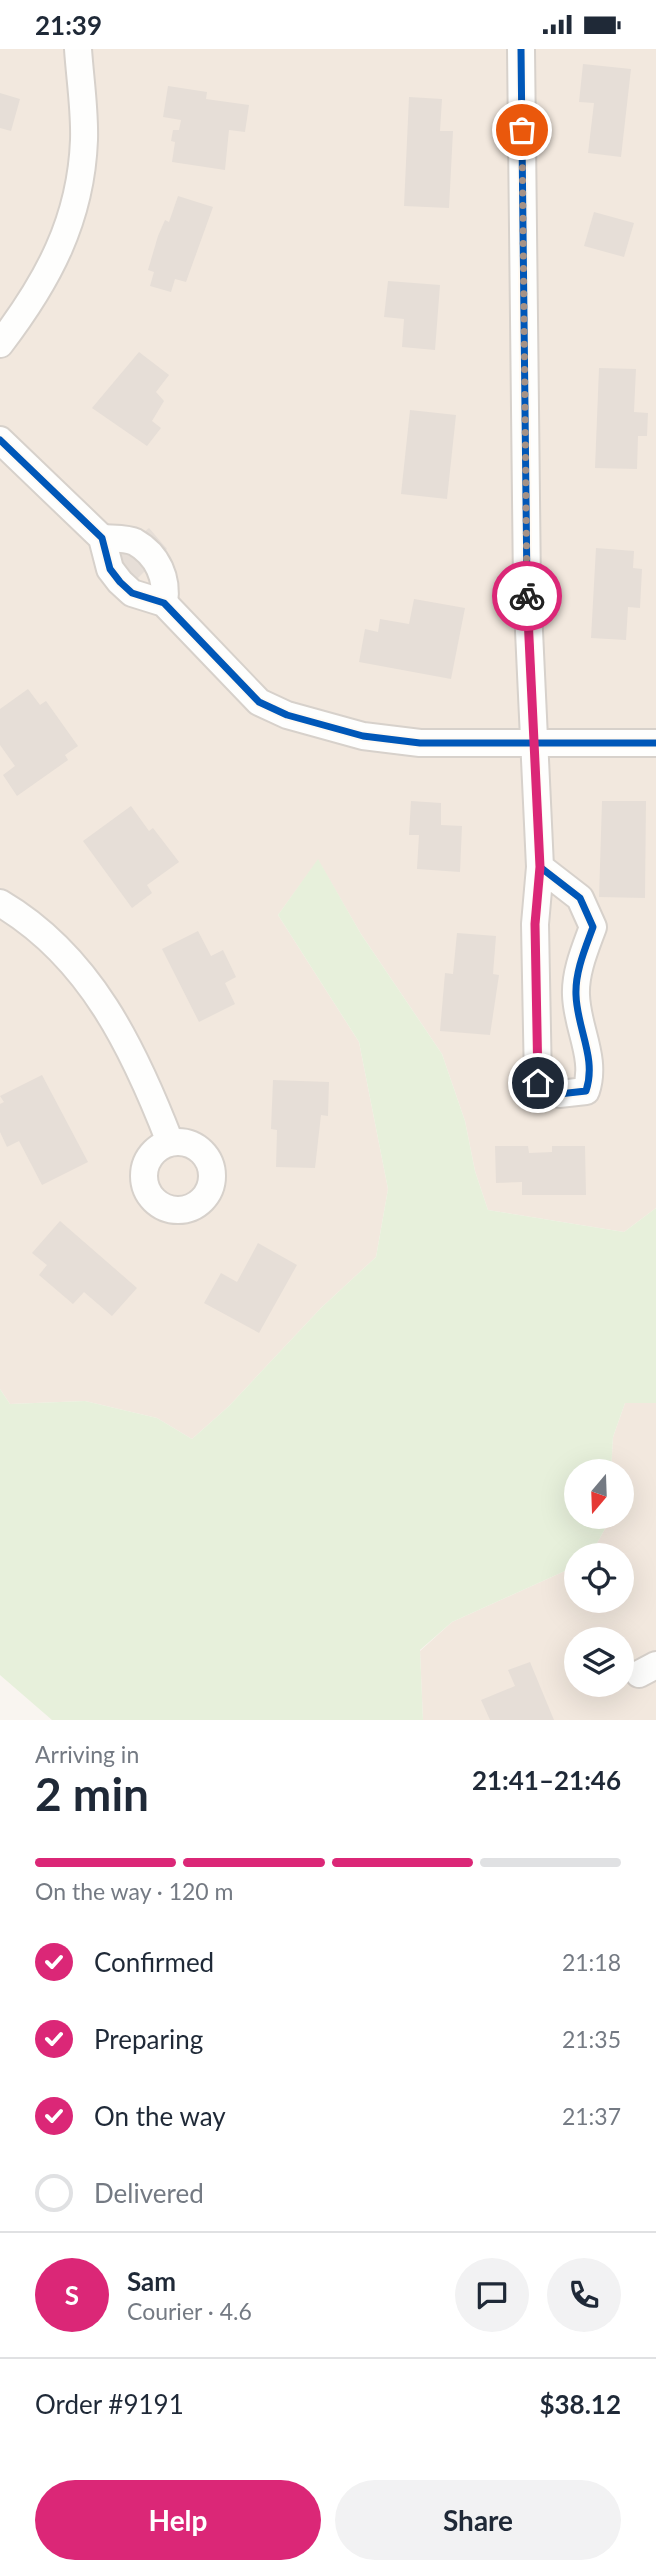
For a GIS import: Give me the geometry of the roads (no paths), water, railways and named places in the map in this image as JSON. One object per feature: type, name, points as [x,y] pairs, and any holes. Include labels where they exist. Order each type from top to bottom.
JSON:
[{"type":"street","points":[[0,344],[27,306],[69,229],[81,182],[84,138],[78,49]]},
{"type":"street","points":[[521,49],[527,588],[540,867],[535,924],[538,1083],[559,1094],[586,1091],[592,1075],[576,996],[578,970],[593,927],[580,898],[540,867]]},
{"type":"street","points":[[0,440],[102,538],[110,569],[120,582],[132,593],[164,603],[252,697],[287,715],[363,736],[420,743],[656,743]]},
{"type":"street","points":[[102,538],[135,541],[159,564],[167,586],[164,603]]},
{"type":"street","points":[[0,903],[50,941],[88,980],[138,1062],[170,1142]]}]
